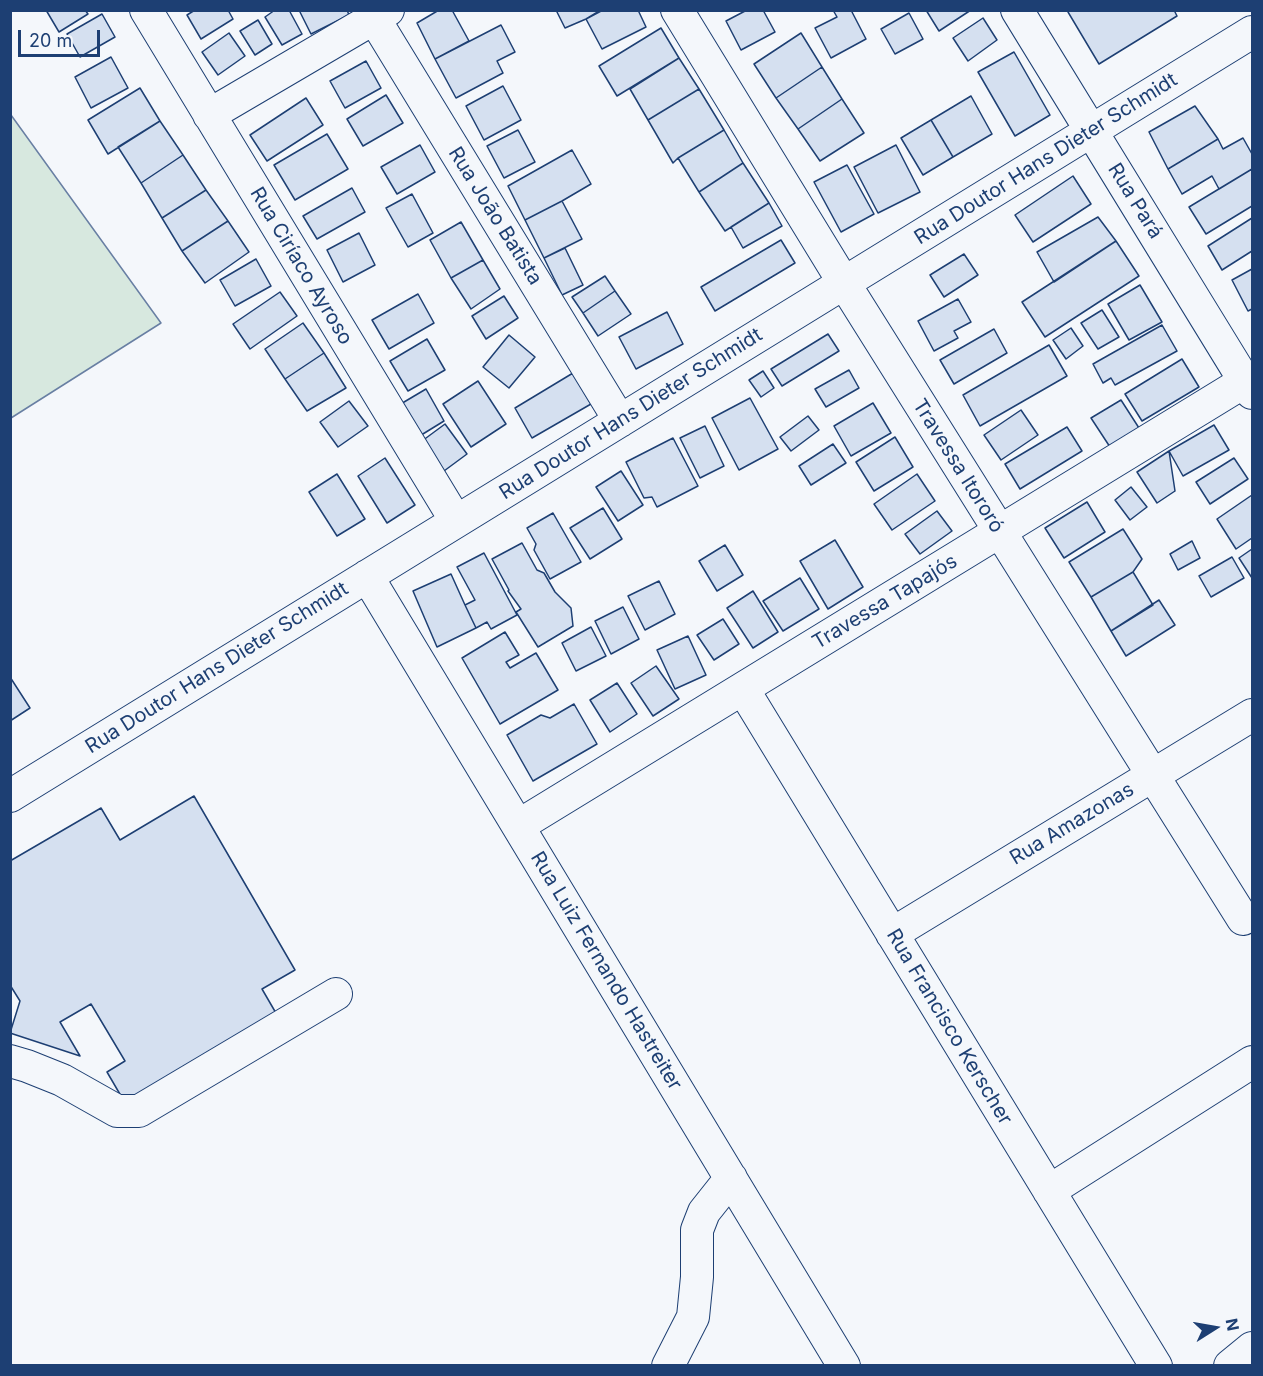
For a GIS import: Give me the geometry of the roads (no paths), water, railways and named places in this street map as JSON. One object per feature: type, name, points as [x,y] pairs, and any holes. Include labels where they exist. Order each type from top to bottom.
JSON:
[{"type":"street","name":"Rua Ciríaco Ayroso","points":[[146,10],[456,522]]},
{"type":"street","name":"Travessa Itororó","points":[[677,10],[999,532],[1243,919]]},
{"type":"street","name":"Rua Pará","points":[[1017,10],[1250,384]]},
{"type":"street","points":[[209,115],[377,13]]},
{"type":"street","name":"Rua João Batista","points":[[377,13],[620,421]]},
{"type":"street","name":"Rua Doutor Hans Dieter Schmidt","points":[[10,796],[1252,32]]},
{"type":"street","name":"Travessa Tapajós","points":[[518,826],[999,532],[1250,384]]},
{"type":"street","name":"Rua Luiz Fernando Hastreiter","points":[[367,576],[844,1365]]},
{"type":"street","name":"Rua Francisco Kerscher","points":[[743,688],[1156,1365]]},
{"type":"street","name":"Rua Amazonas","points":[[892,934],[1252,715]]},
{"type":"street","points":[[10,1061],[62,1080],[117,1111],[139,1111],[336,994]]},
{"type":"street","points":[[1049,1191],[1252,1062]]},
{"type":"street","points":[[668,1365],[693,1317],[697,1277],[697,1230],[704,1212],[731,1178]]},
{"type":"street","points":[[1230,1365],[1252,1348]]}]
